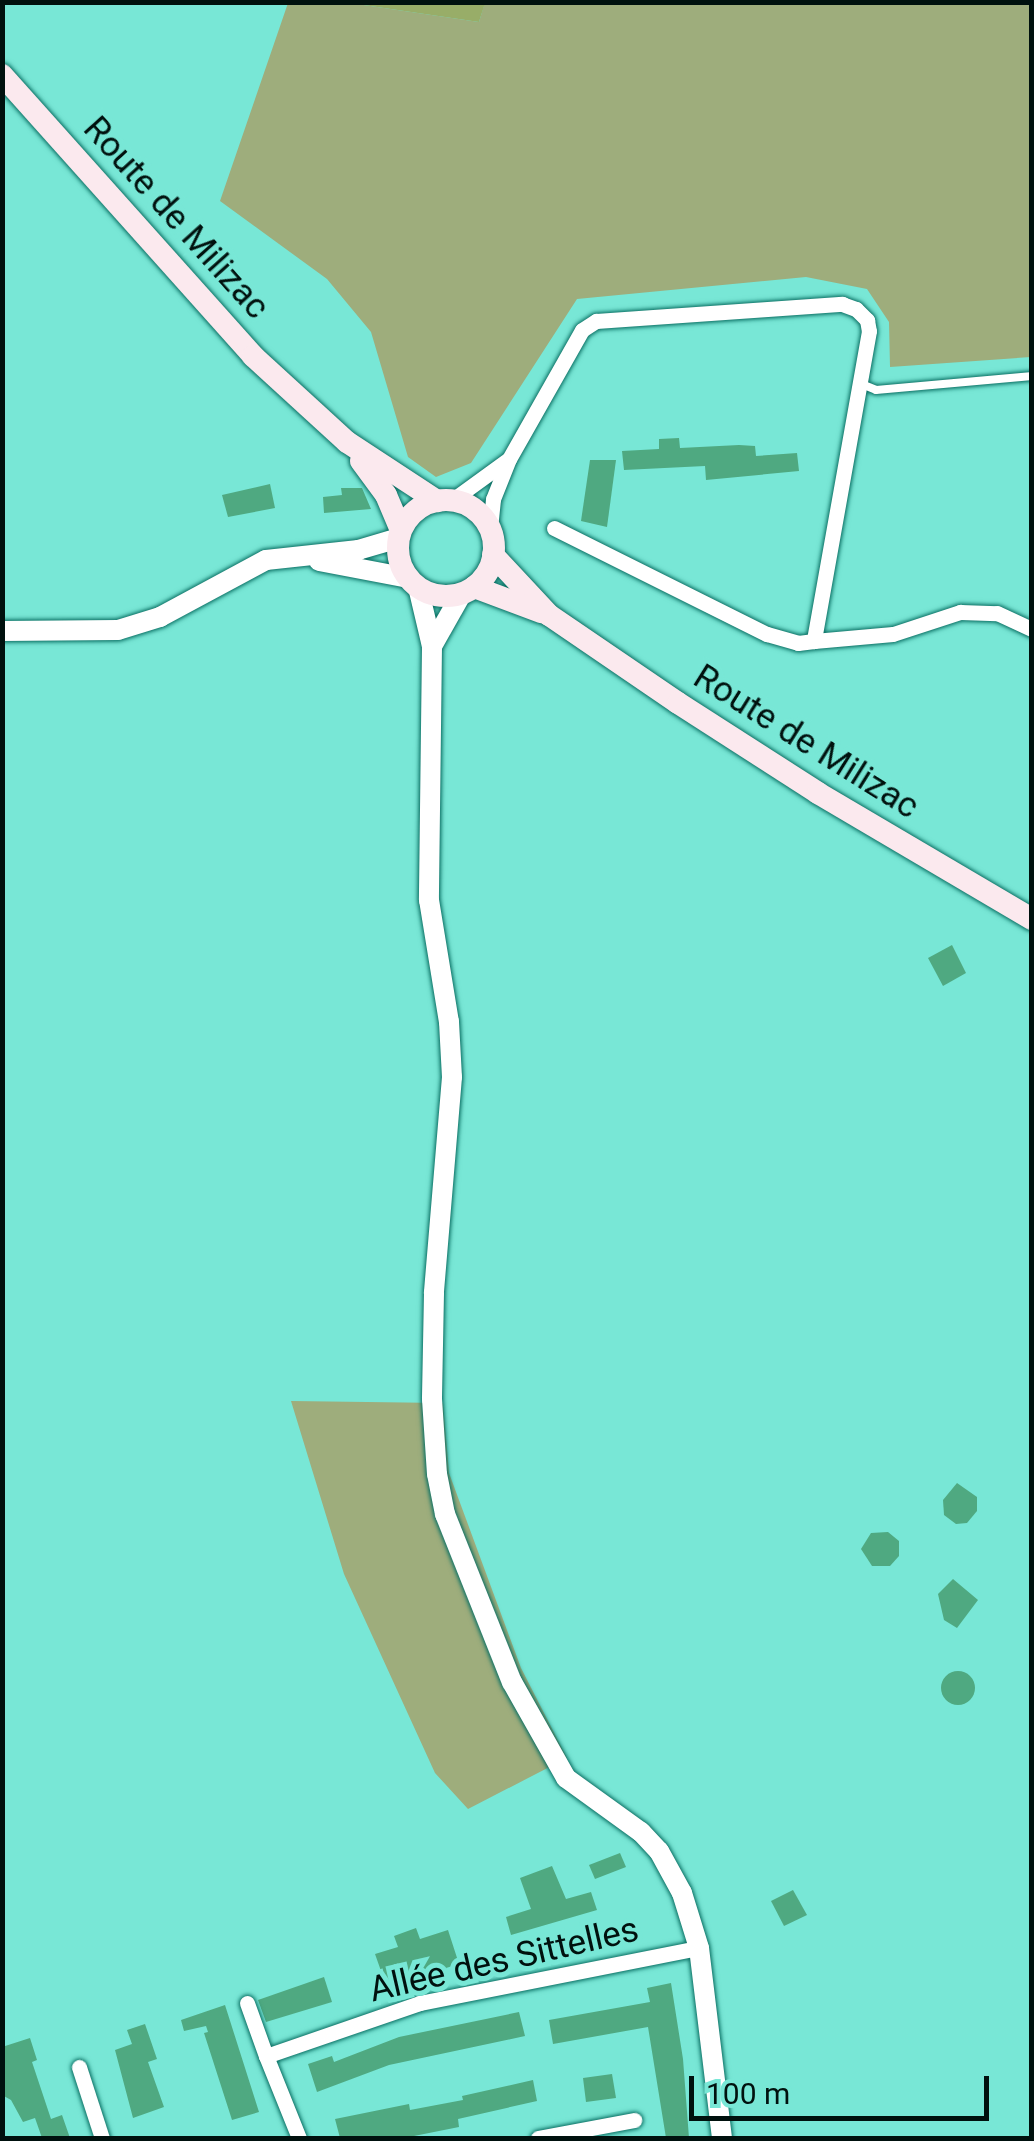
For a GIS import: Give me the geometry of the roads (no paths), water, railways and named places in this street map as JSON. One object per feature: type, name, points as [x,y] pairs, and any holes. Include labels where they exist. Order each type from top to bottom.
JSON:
[{"type":"main road","name":"Route de Milizac","points":[[2,74],[253,356],[347,442],[386,494],[399,533]]},
{"type":"main road","name":"Route de Milizac","points":[[347,442],[444,501]]},
{"type":"main road","points":[[444,501],[474,509],[490,528],[493,556],[484,578],[468,590],[434,594],[413,583],[400,560],[399,533],[412,511],[444,501]]},
{"type":"main road","name":"Route de Milizac","points":[[493,556],[549,615],[818,793],[1032,919]]},
{"type":"main road","name":"Route de Milizac","points":[[468,590],[549,615]]},
{"type":"street","points":[[490,528],[493,499],[509,459],[582,330],[608,317],[842,304],[856,308],[867,320],[859,384],[814,641]]},
{"type":"street","points":[[444,501],[509,459]]},
{"type":"street","points":[[554,528],[767,634],[798,643],[893,634],[960,612],[997,613],[1032,628]]},
{"type":"street","points":[[2,631],[118,630],[160,618],[266,560],[358,550],[399,533]]},
{"type":"street","points":[[298,557],[413,583],[432,646],[429,900],[449,1022],[452,1077],[434,1293],[432,1398],[437,1474],[446,1514],[512,1682],[566,1778],[621,1814],[658,1851],[682,1893],[699,1948],[722,2138]]},
{"type":"street","points":[[432,646],[468,590]]},
{"type":"street","name":"Allée des Sittelles","points":[[266,2056],[420,2003],[699,1948]]},
{"type":"street","points":[[247,2003],[299,2138]]},
{"type":"street","points":[[78,2067],[102,2138]]},
{"type":"street","points":[[538,2138],[634,2120]]},
{"type":"lane","points":[[859,384],[876,390],[1032,376]]}]
